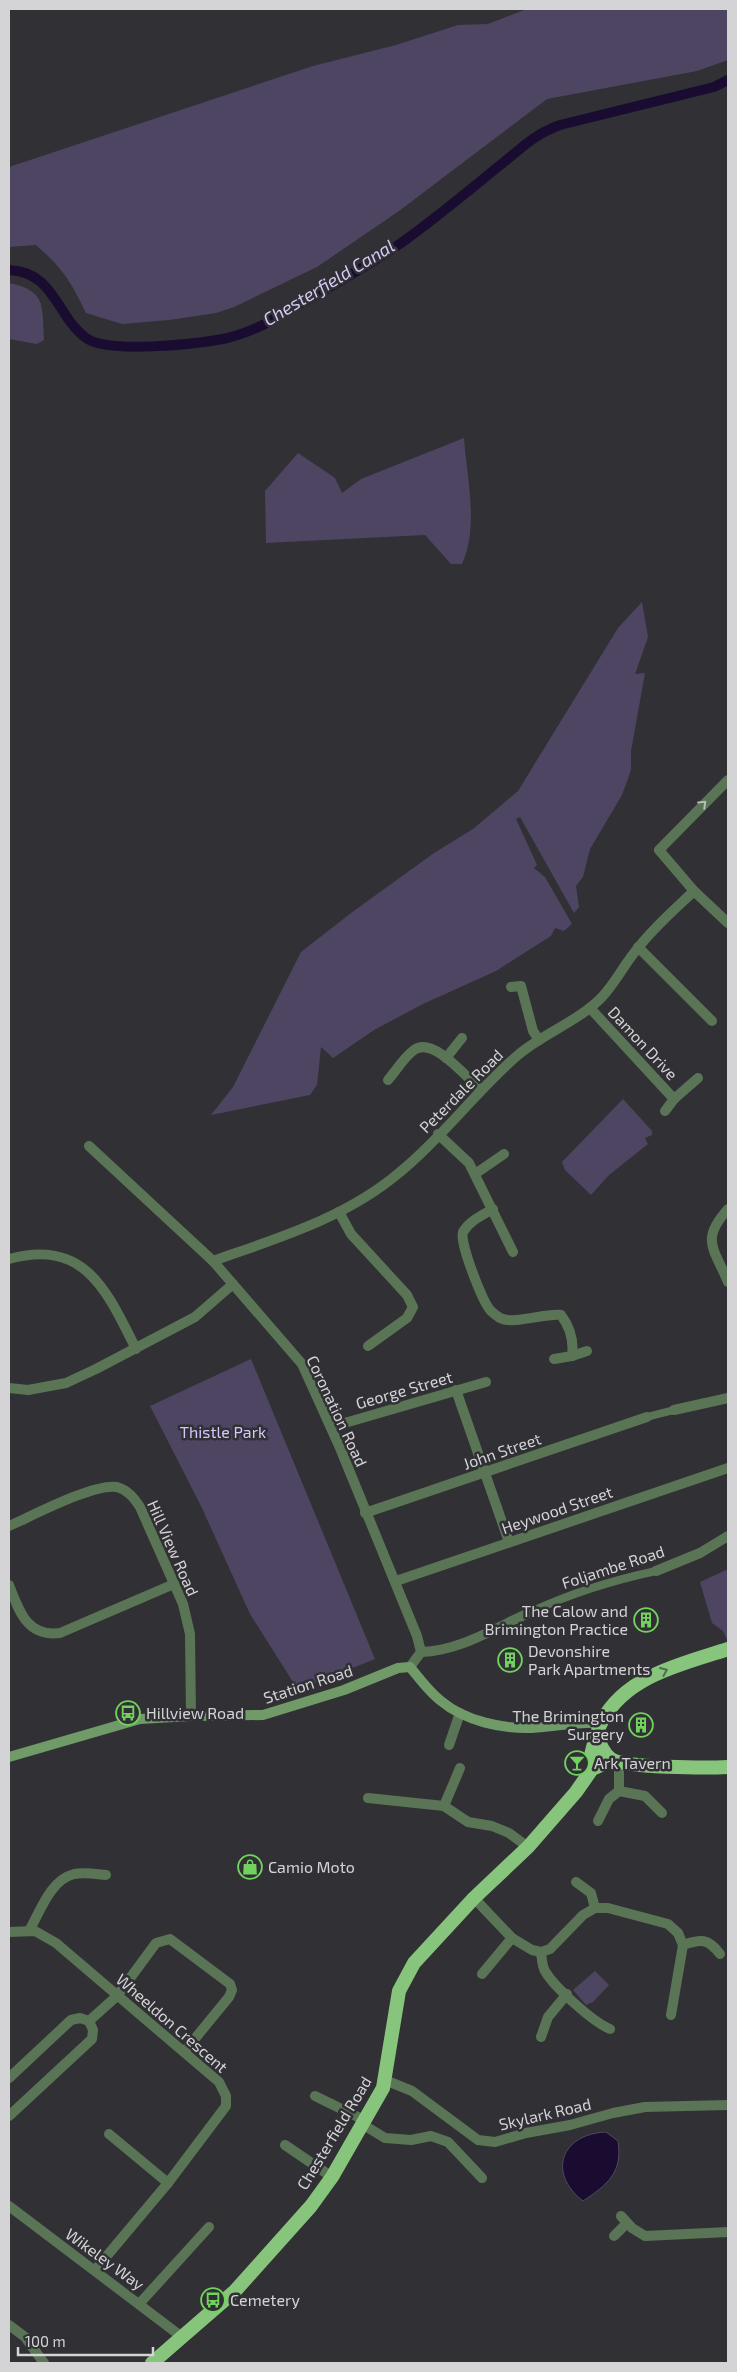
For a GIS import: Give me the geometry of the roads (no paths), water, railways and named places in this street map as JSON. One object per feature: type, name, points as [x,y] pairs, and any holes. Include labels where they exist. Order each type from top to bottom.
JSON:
[{"type":"highway","points":[[586,1776],[599,1729],[617,1699],[634,1686],[674,1667],[728,1649]]},
{"type":"highway","points":[[599,1729],[605,1753],[616,1761],[725,1770]]},
{"type":"highway","name":"Chesterfield Road","points":[[152,2363],[235,2292],[311,2206],[332,2176],[386,2080],[399,1991],[414,1963],[474,1898],[528,1846],[576,1792],[592,1769],[616,1761]]},
{"type":"main road","name":"Station Road","points":[[9,1757],[140,1720],[191,1716],[263,1715],[309,1702],[398,1668],[410,1667]]},
{"type":"main road","points":[[410,1667],[440,1701],[460,1713],[508,1727],[599,1729]]},
{"type":"street","points":[[728,780],[678,828],[659,850],[694,891],[728,923]]},
{"type":"street","name":"Peterdale Road","points":[[213,1261],[295,1232],[339,1212],[368,1196],[401,1172],[480,1089],[520,1054],[590,1008],[603,996],[638,947],[694,891]]},
{"type":"street","points":[[638,947],[712,1021]]},
{"type":"street","points":[[511,988],[521,986],[533,1031],[539,1040]]},
{"type":"street","name":"Damon Drive","points":[[590,1008],[674,1099]]},
{"type":"street","points":[[446,1058],[462,1038]]},
{"type":"street","points":[[388,1080],[414,1050],[424,1046],[435,1049],[480,1089]]},
{"type":"street","name":"Damon Drive","points":[[666,1112],[674,1099],[698,1078]]},
{"type":"street","points":[[438,1134],[469,1163],[513,1252]]},
{"type":"street","name":"Coronation Road","points":[[89,1146],[213,1261],[302,1364],[331,1427],[396,1581],[421,1652]]},
{"type":"street","points":[[475,1174],[504,1154]]},
{"type":"street","points":[[493,1209],[471,1222],[463,1234],[464,1250],[490,1311],[502,1319],[515,1320],[551,1314],[561,1315],[567,1323],[573,1345],[572,1356]]},
{"type":"street","points":[[728,1209],[719,1219],[712,1232],[710,1241],[728,1282]]},
{"type":"street","points":[[339,1212],[351,1234],[407,1295],[413,1307],[407,1318],[368,1346]]},
{"type":"street","points":[[9,1259],[30,1254],[51,1254],[70,1260],[86,1271],[99,1283],[111,1301],[136,1349]]},
{"type":"street","points":[[9,1388],[28,1390],[66,1383],[136,1349],[195,1317],[234,1284]]},
{"type":"street","points":[[554,1360],[588,1351]]},
{"type":"street","name":"George Street","points":[[331,1427],[486,1382]]},
{"type":"street","points":[[456,1390],[509,1542]]},
{"type":"street","points":[[647,1418],[728,1398]]},
{"type":"street","name":"John Street","points":[[366,1513],[647,1418]]},
{"type":"street","name":"Heywood Street","points":[[396,1581],[728,1468]]},
{"type":"street","name":"Hill View Road","points":[[9,1526],[84,1493],[102,1488],[117,1487],[132,1495],[140,1507],[183,1604],[190,1634],[191,1716]]},
{"type":"street","name":"Foljambe Road","points":[[421,1652],[439,1651],[454,1647],[555,1601],[619,1579],[656,1570],[700,1553],[728,1536]]},
{"type":"street","points":[[9,1585],[27,1622],[47,1634],[60,1633],[174,1584]]},
{"type":"street","points":[[410,1667],[421,1652]]},
{"type":"street","points":[[449,1745],[460,1713]]},
{"type":"street","points":[[616,1761],[619,1791]]},
{"type":"street","points":[[444,1806],[460,1768]]},
{"type":"street","points":[[619,1791],[645,1796],[662,1813]]},
{"type":"street","points":[[598,1821],[610,1799],[619,1791]]},
{"type":"street","points":[[368,1798],[444,1806],[468,1822],[492,1826],[509,1833],[528,1846]]},
{"type":"street","points":[[29,1931],[52,1889],[61,1881],[74,1874],[106,1875]]},
{"type":"street","points":[[576,1882],[591,1893],[595,1908]]},
{"type":"street","points":[[474,1898],[512,1938],[532,1950],[541,1952],[550,1948],[583,1915],[595,1908],[608,1908],[668,1924],[678,1933],[683,1945],[671,2015]]},
{"type":"street","name":"Wheeldon Crescent","points":[[9,1932],[35,1932],[56,1943],[219,2082],[226,2096],[226,2106],[168,2182],[95,2270]]},
{"type":"street","points":[[482,1974],[512,1938]]},
{"type":"street","points":[[90,2022],[116,1996],[156,1943],[162,1939],[170,1939],[230,1984],[232,1990],[229,1997],[184,2052]]},
{"type":"street","points":[[683,1945],[699,1940],[712,1944],[720,1954]]},
{"type":"street","points":[[541,1952],[545,1971],[598,2024],[610,2029]]},
{"type":"street","points":[[541,2037],[548,2017],[567,1994]]},
{"type":"street","points":[[9,2078],[71,2020],[80,2018],[90,2022],[93,2030],[92,2039],[9,2116]]},
{"type":"street","name":"Skylark Road","points":[[386,2080],[412,2091],[478,2140],[495,2142],[526,2133],[570,2125],[612,2113],[645,2107],[728,2105]]},
{"type":"street","points":[[315,2096],[363,2122],[385,2138],[411,2140],[431,2136],[448,2142],[482,2178]]},
{"type":"street","points":[[109,2134],[168,2182]]},
{"type":"street","points":[[285,2145],[332,2176]]},
{"type":"street","name":"Wikeley Way","points":[[9,2206],[140,2303],[182,2337]]},
{"type":"street","points":[[614,2236],[624,2220],[645,2236],[728,2232]]},
{"type":"street","points":[[140,2303],[209,2227]]},
{"type":"street","points":[[9,2325],[25,2337],[44,2363]]},
{"type":"waterway","name":"Chesterfield Canal","points":[[9,270],[36,278],[54,296],[76,329],[86,338],[97,343],[132,347],[193,343],[228,338],[263,325],[404,241],[540,134],[560,125],[714,87],[728,80]]},
{"type":"place","name":"The Calow and Brimington Practice","points":[[646,1620]]},
{"type":"place","name":"Devonshire Park Apartments","points":[[510,1660]]},
{"type":"place","name":"Hillview Road","points":[[128,1713]]},
{"type":"place","name":"The Brimington Surgery","points":[[641,1725]]},
{"type":"place","name":"Ark Tavern","points":[[577,1763]]},
{"type":"place","name":"Camio Moto","points":[[250,1867]]},
{"type":"place","name":"Cemetery","points":[[213,2300]]},
{"type":"park label","name":"Thistle Park","points":[[223,1432]]}]
